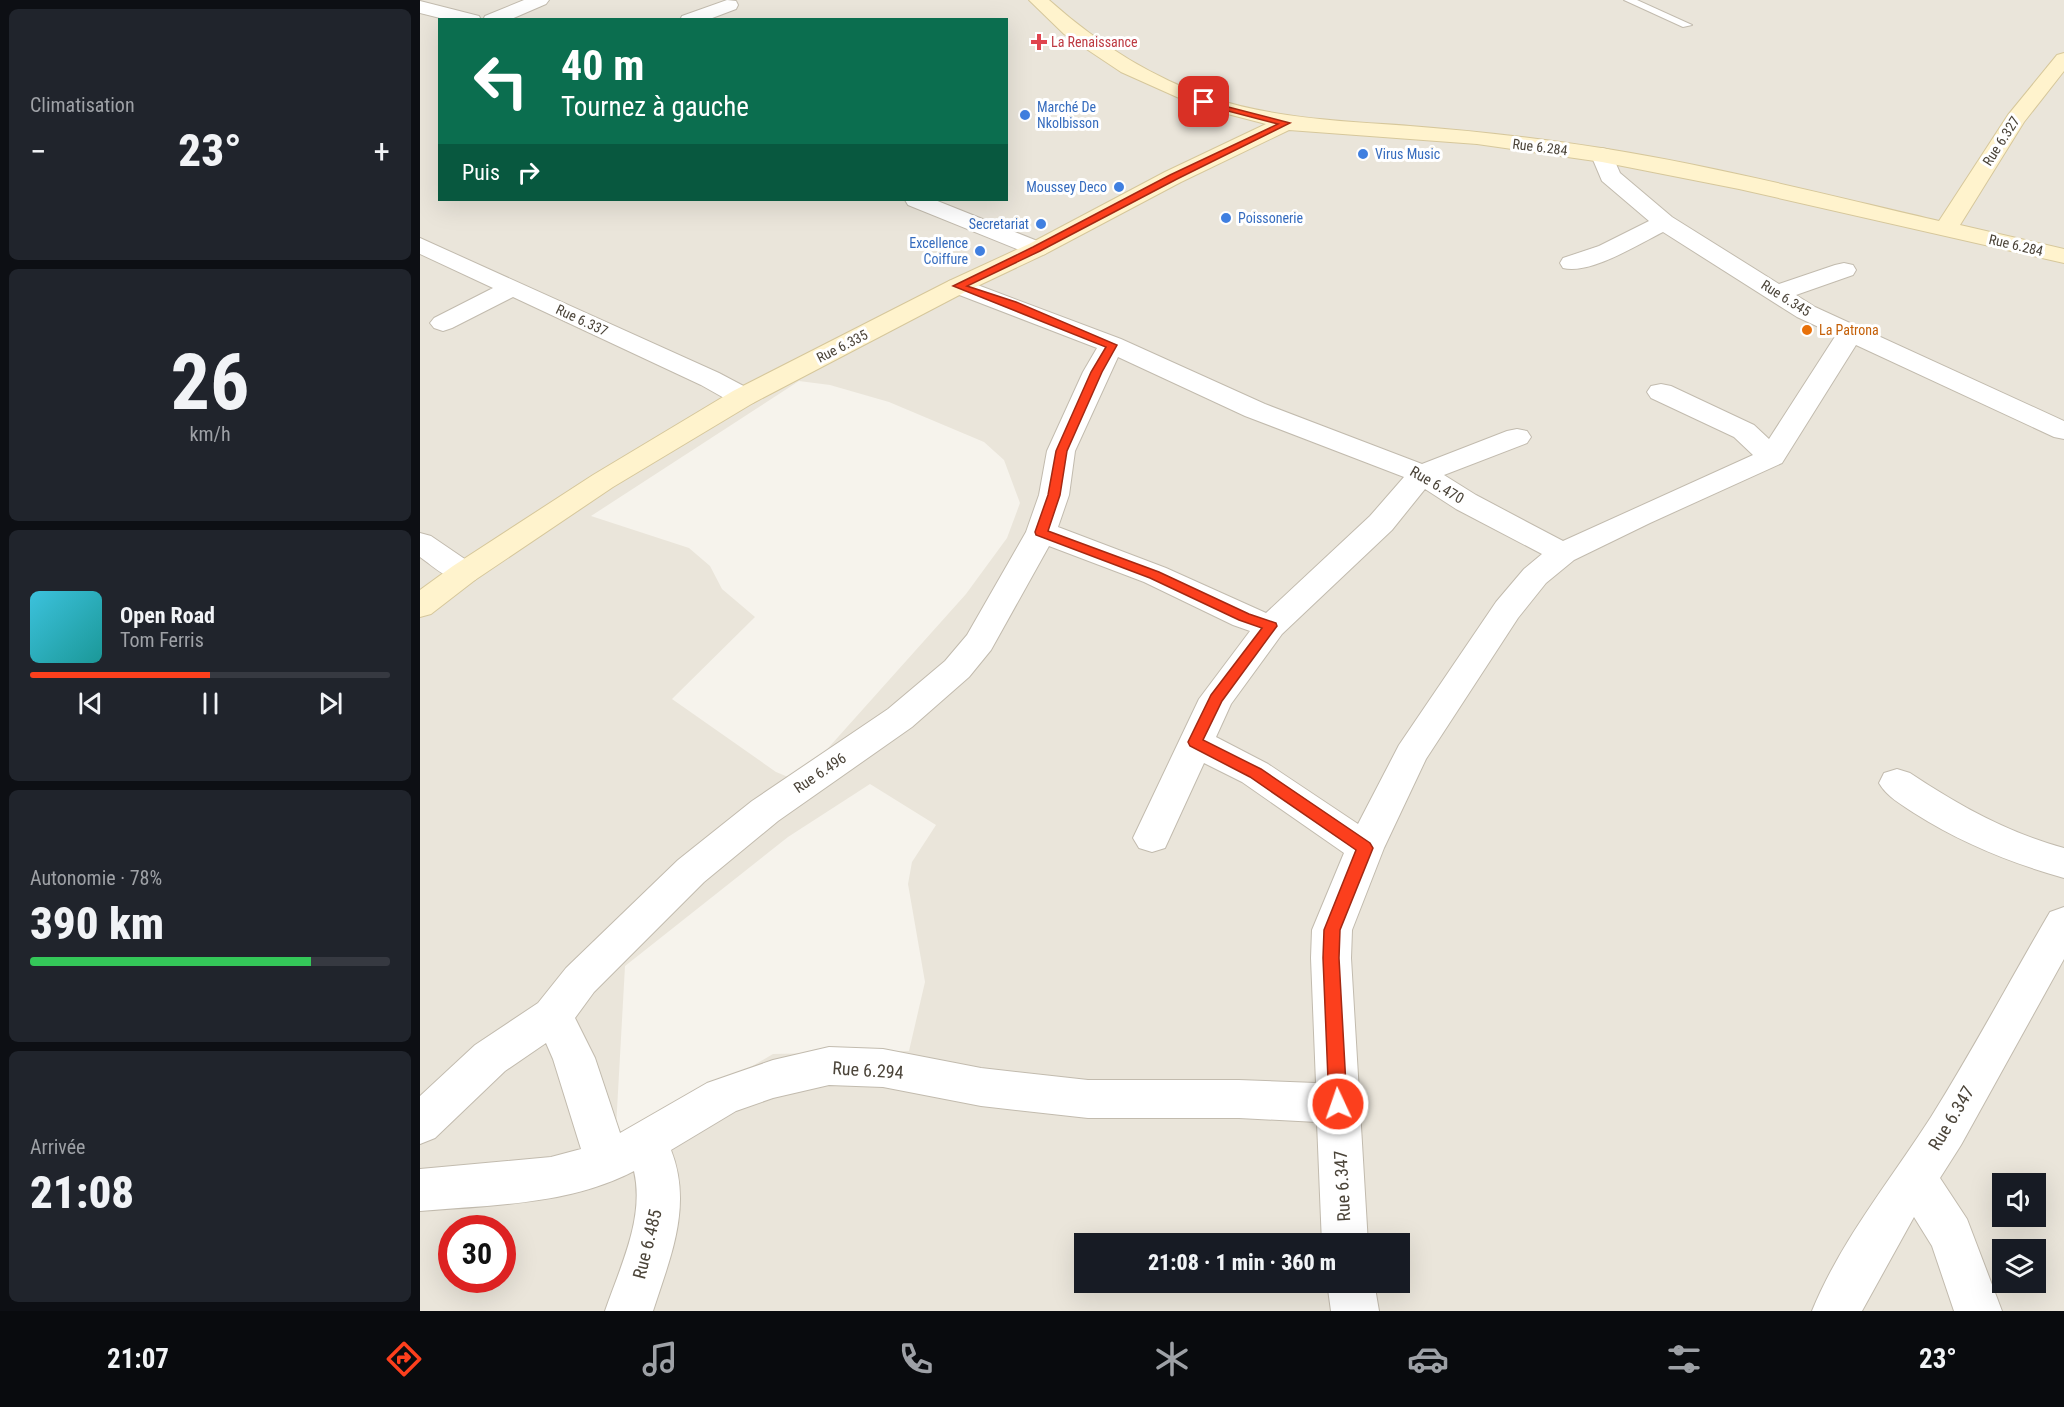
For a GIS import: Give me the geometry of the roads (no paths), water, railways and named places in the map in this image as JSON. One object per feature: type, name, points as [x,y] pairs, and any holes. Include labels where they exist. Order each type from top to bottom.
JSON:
[{"type":"street","points":[[497,18],[540,0]]},
{"type":"street","name":"Rue 6.284","points":[[1038,0],[1071,30],[1128,68],[1204,102],[1286,123],[1477,138],[1602,155],[1739,182],[2064,256]]},
{"type":"street","points":[[693,18],[727,3],[740,18]]},
{"type":"street","points":[[420,8],[463,18]]},
{"type":"street","name":"Rue 6.327","points":[[1946,229],[2005,132],[2043,81],[2064,59]]},
{"type":"street","name":"Rue 6.335","points":[[420,606],[464,573],[603,481],[743,397],[958,286],[1037,249],[1173,177],[1286,123]]},
{"type":"street","name":"Rue 6.345","points":[[1602,155],[1610,176],[1664,222],[1682,231],[1727,263],[1779,292],[1806,312],[2064,431]]},
{"type":"street","points":[[918,201],[1037,249]]},
{"type":"street","points":[[1572,263],[1607,250],[1664,222]]},
{"type":"street","name":"Rue 6.337","points":[[420,245],[710,379],[743,397]]},
{"type":"street","points":[[1779,292],[1844,270]]},
{"type":"street","name":"Rue 6.470","points":[[958,286],[1112,345],[1255,410],[1422,474],[1466,502],[1563,553]]},
{"type":"street","points":[[443,323],[513,288]]},
{"type":"street","points":[[1563,553],[1639,516],[1772,458],[1850,333]]},
{"type":"street","name":"Rue 6.496","points":[[420,1124],[490,1058],[553,1016],[580,980],[692,872],[765,811],[900,718],[957,669],[979,642],[1041,532],[1054,495],[1061,451],[1091,383],[1112,345]]},
{"type":"street","points":[[1661,392],[1744,431],[1772,458]]},
{"type":"street","points":[[1152,838],[1216,699],[1271,626],[1381,523],[1422,474],[1517,437]]},
{"type":"street","points":[[1041,532],[1155,575],[1244,617],[1271,626]]},
{"type":"street","points":[[420,543],[464,573]]},
{"type":"street","name":"Rue 6.347","points":[[1344,1233],[1331,958],[1332,930],[1365,848],[1411,754],[1507,610],[1535,576],[1563,553]]},
{"type":"street","points":[[1195,742],[1255,773],[1365,848]]},
{"type":"street","points":[[1897,783],[1939,812],[1997,842],[2064,863]]},
{"type":"street","name":"Rue 6.347","points":[[1836,1311],[1887,1218],[1946,1131],[2064,923]]},
{"type":"street","points":[[553,1016],[574,1058],[607,1162]]},
{"type":"street","name":"Rue 6.294","points":[[420,1190],[551,1178],[607,1162],[722,1097],[773,1079],[829,1066],[883,1068],[981,1087],[1088,1099],[1239,1099],[1338,1104]]},
{"type":"street","name":"Rue 6.485","points":[[629,1311],[650,1247],[658,1211],[658,1178],[646,1142]]},
{"type":"street","points":[[1914,1178],[1951,1235],[1978,1311]]},
{"type":"street","points":[[1352,1293],[1355,1311]]},
{"type":"lane","points":[[1629,0],[1687,25]]},
{"type":"place","name":"La Renaissance","points":[[1039,42]]},
{"type":"place","name":"Marché De Nkolbisson","points":[[1025,115]]},
{"type":"place","name":"Virus Music","points":[[1363,154]]},
{"type":"place","name":"Moussey Deco","points":[[1119,187]]},
{"type":"place","name":"Poissonerie","points":[[1226,218]]},
{"type":"place","name":"Secretariat","points":[[1041,224]]},
{"type":"place","name":"Excellence Coiffure","points":[[980,251]]},
{"type":"place","name":"La Patrona","points":[[1807,330]]}]
